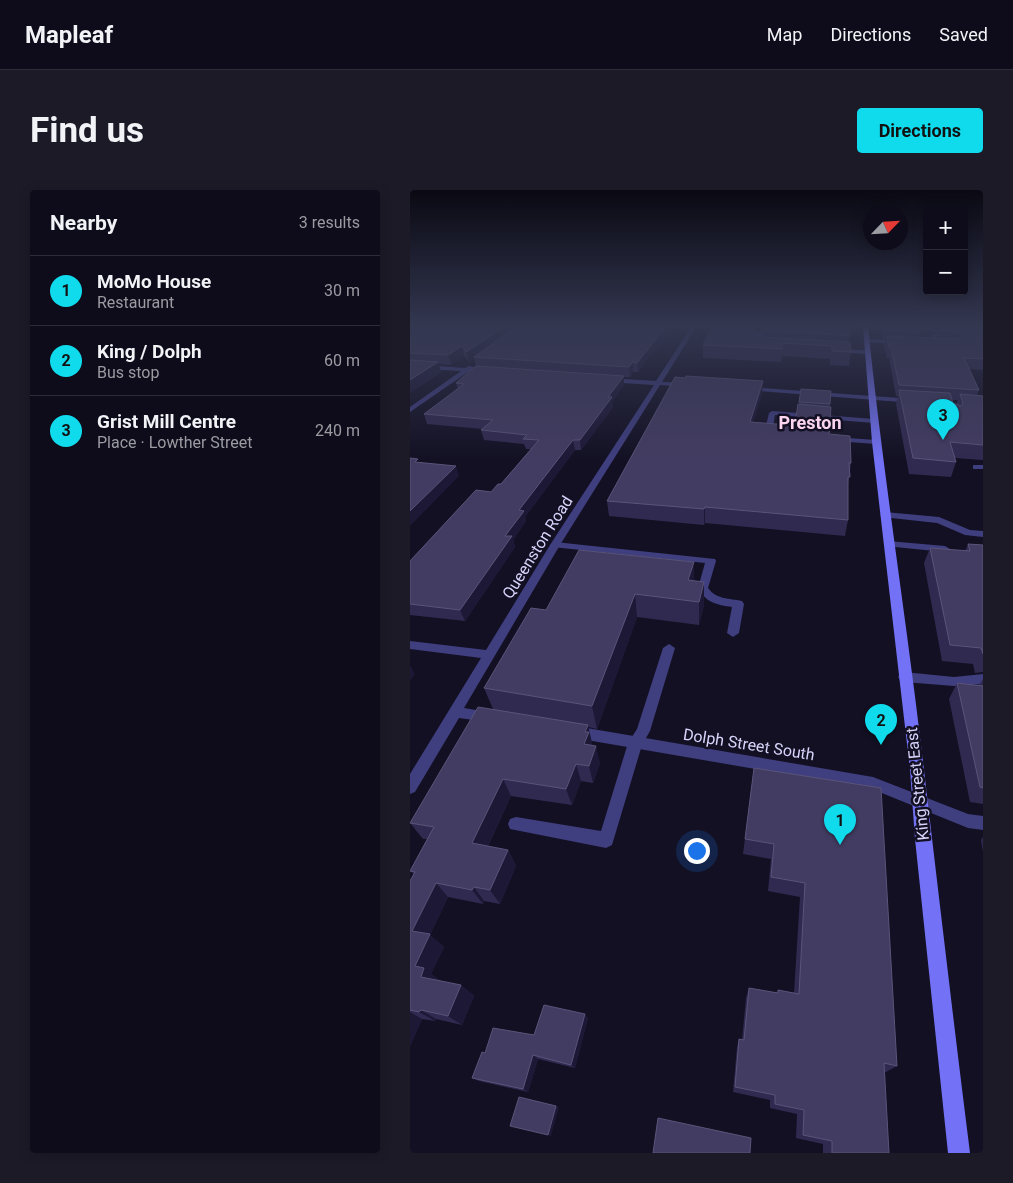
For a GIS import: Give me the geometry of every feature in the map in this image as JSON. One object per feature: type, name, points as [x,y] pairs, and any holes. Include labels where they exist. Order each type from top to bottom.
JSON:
[{"type":"main road","name":"King Street East","points":[[868,371],[920,802],[959,1153]]},
{"type":"street","points":[[410,410],[465,371]]},
{"type":"street","points":[[479,371],[494,372]]},
{"type":"street","name":"Queenston Road","points":[[410,787],[555,545],[666,371]]},
{"type":"street","points":[[600,379],[697,386]]},
{"type":"street","points":[[737,389],[920,401]]},
{"type":"street","points":[[778,435],[768,434],[772,413],[874,421]]},
{"type":"street","points":[[826,438],[876,442]]},
{"type":"street","points":[[886,519],[943,528],[952,525],[968,533],[983,534]]},
{"type":"street","points":[[888,544],[954,550]]},
{"type":"street","points":[[555,545],[711,560],[704,592],[711,598],[738,604],[733,633]]},
{"type":"street","points":[[410,645],[489,655]]},
{"type":"street","points":[[516,824],[606,840],[635,743],[643,730],[669,648]]},
{"type":"street","points":[[904,677],[967,682],[983,679]]},
{"type":"street","points":[[455,712],[504,720]]},
{"type":"street","name":"Dolph Street South","points":[[564,731],[873,783],[968,820],[983,823]]},
{"type":"building","points":[[410,371],[424,371],[410,380]]},
{"type":"building","points":[[470,371],[549,371],[624,376],[608,397],[612,397],[580,440],[573,440],[519,510],[524,511],[505,536],[512,536],[460,610],[410,604],[410,561],[476,490],[491,492],[498,484],[501,484],[539,440],[523,439],[527,435],[481,430],[493,420],[424,414],[464,384],[456,383]]},
{"type":"building","points":[[896,371],[970,371],[979,390],[899,385]]},
{"type":"building","points":[[686,376],[763,381],[750,422],[830,428],[829,434],[850,436],[851,463],[849,463],[850,477],[848,477],[848,520],[705,507],[704,509],[607,501],[675,377],[685,378]]},
{"type":"building","points":[[801,389],[831,391],[830,404],[799,402]]},
{"type":"building","points":[[899,390],[950,393],[953,403],[961,406],[963,403],[960,394],[983,396],[983,445],[950,442],[956,462],[913,458]]},
{"type":"building","points":[[798,404],[831,407],[830,420],[796,417]]},
{"type":"building","points":[[410,458],[418,459],[415,462],[456,466],[410,511]]},
{"type":"building","points":[[968,544],[983,545],[983,654],[981,648],[950,645],[930,548],[970,551]]},
{"type":"building","points":[[579,550],[694,562],[688,580],[704,582],[699,602],[635,594],[592,706],[484,688],[531,608],[546,610]]},
{"type":"building","points":[[957,683],[983,686],[983,788],[980,787]]},
{"type":"building","points":[[478,707],[588,725],[585,732],[589,732],[584,744],[596,746],[589,766],[576,764],[566,789],[503,779],[472,843],[508,850],[490,890],[474,887],[472,890],[436,883],[412,931],[430,934],[415,966],[424,968],[421,977],[461,985],[448,1016],[421,1010],[419,1012],[410,1010],[410,881],[415,872],[410,871],[434,827],[410,823]]},
{"type":"building","points":[[754,768],[881,788],[897,1066],[884,1063],[889,1153],[832,1153],[832,1141],[803,1135],[804,1110],[775,1104],[775,1095],[735,1087],[739,1039],[744,1040],[749,988],[778,993],[778,990],[799,994],[805,883],[771,877],[774,844],[745,839]]},
{"type":"building","points":[[544,1005],[585,1014],[571,1065],[533,1055],[523,1089],[472,1078],[482,1052],[485,1053],[493,1028],[534,1035]]},
{"type":"building","points":[[519,1097],[556,1106],[548,1135],[510,1126]]},
{"type":"building","points":[[658,1118],[751,1138],[750,1153],[653,1153]]},
{"type":"place","name":"Grist Mill Centre","points":[[943,440]]},
{"type":"place","name":"King / Dolph","points":[[881,745]]},
{"type":"place","name":"MoMo House","points":[[840,845]]},
{"type":"district","name":"Preston","points":[[810,423]]}]
